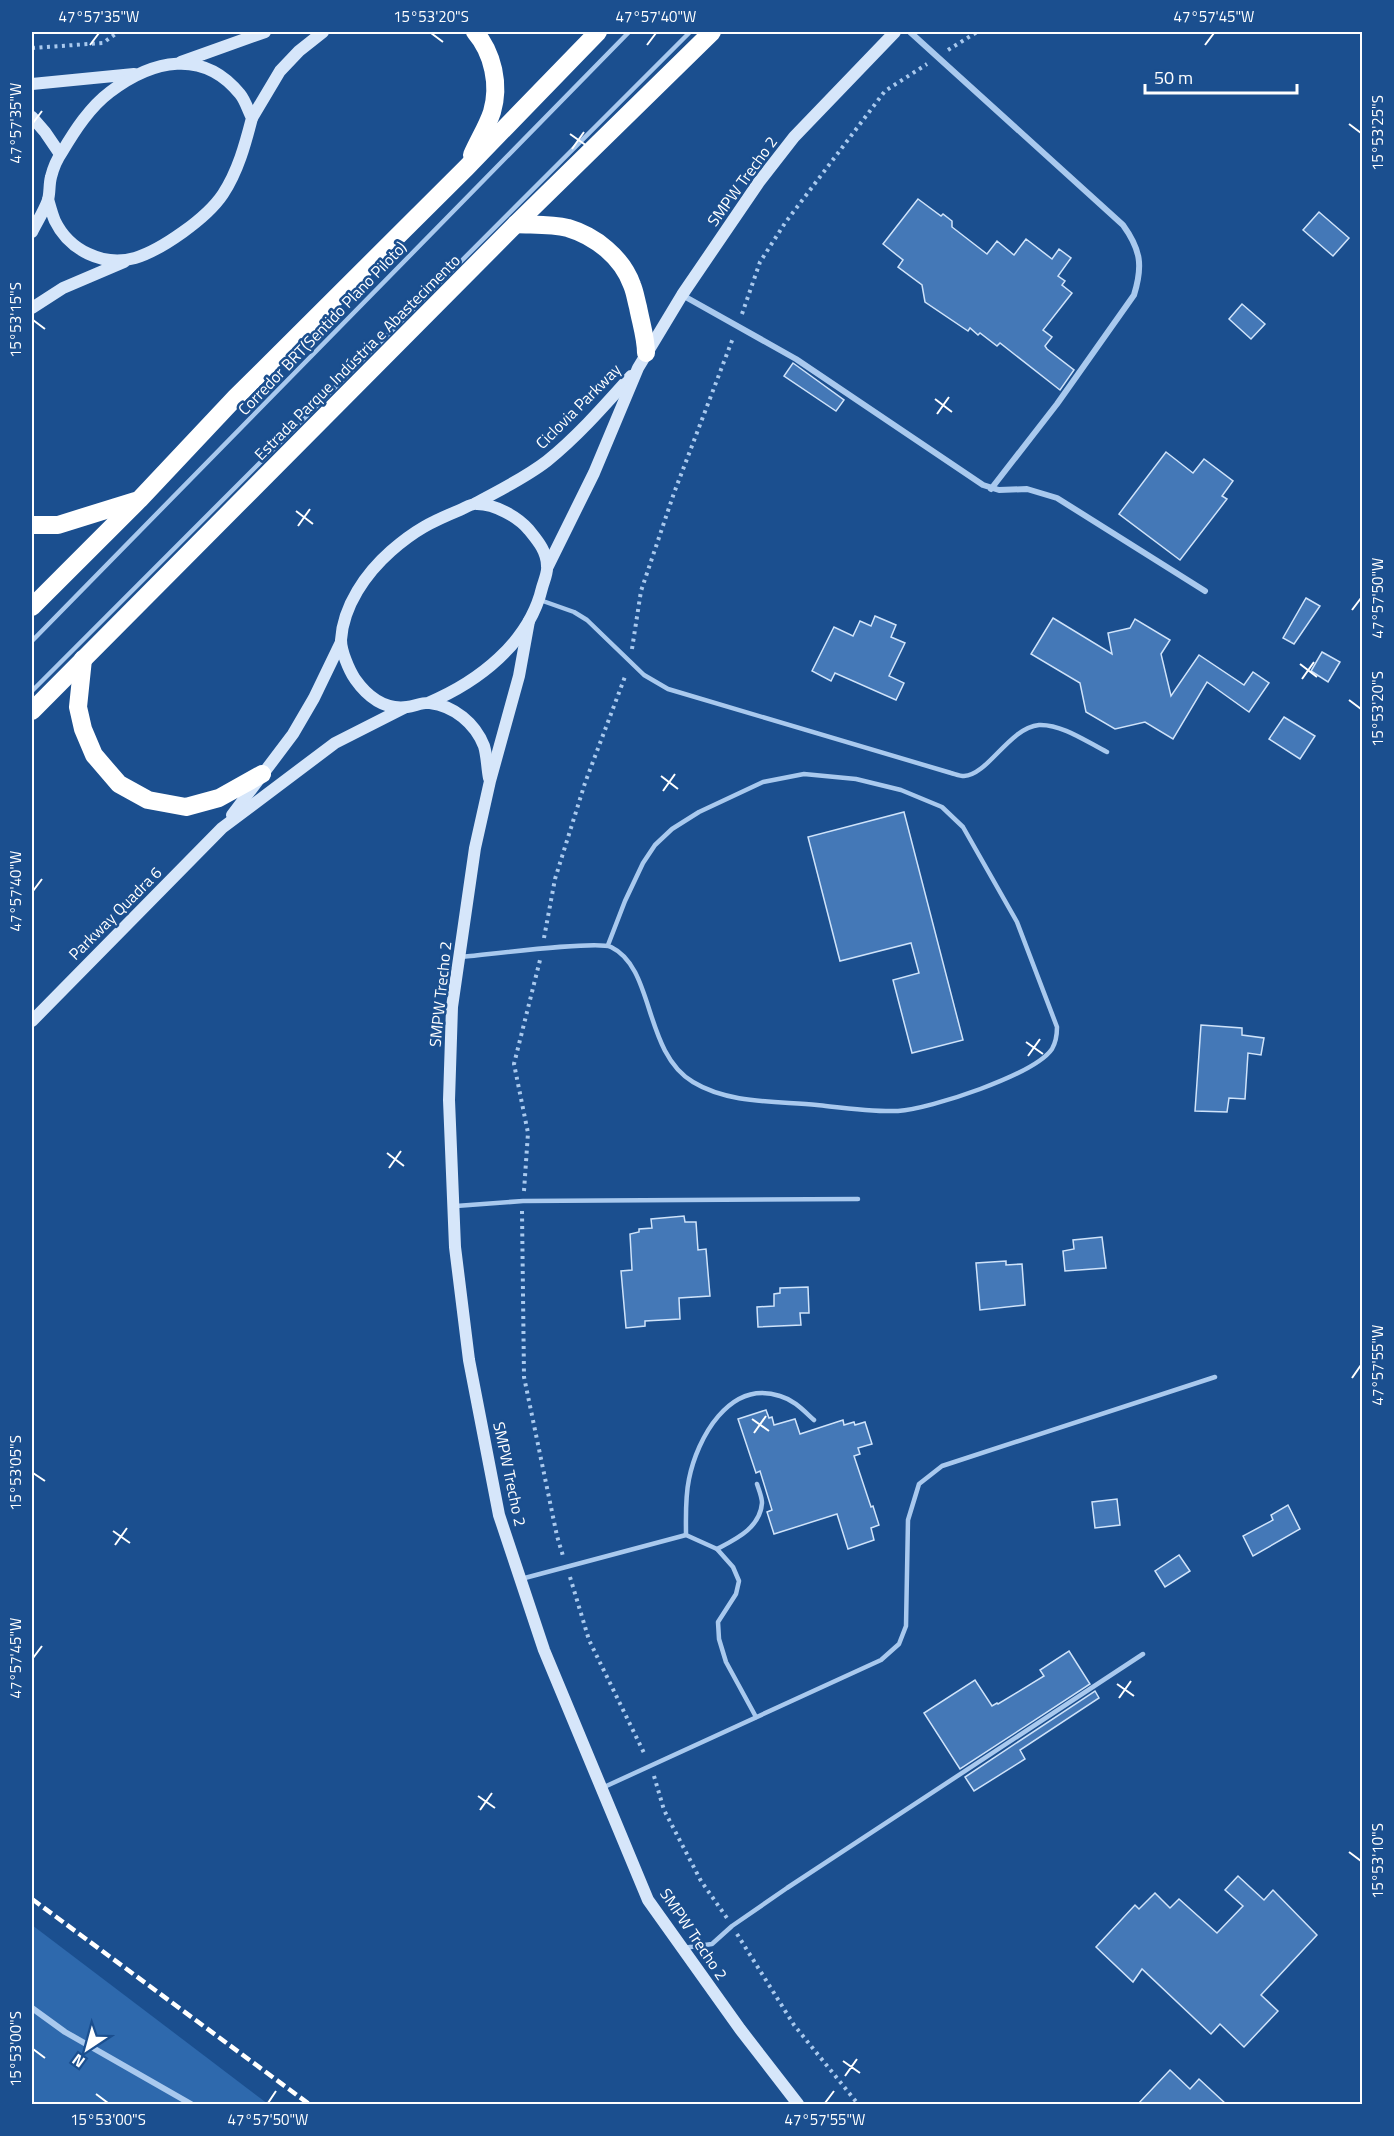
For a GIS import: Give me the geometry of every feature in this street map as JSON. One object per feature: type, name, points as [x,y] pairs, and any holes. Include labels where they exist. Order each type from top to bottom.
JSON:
[{"type":"highway","points":[[466,168],[492,111],[495,86],[492,62],[482,39],[475,32]]},
{"type":"highway","points":[[32,607],[598,32]]},
{"type":"highway","name":"Estrada Parque Indústria e Abastecimento","points":[[32,711],[516,224],[712,32]]},
{"type":"highway","points":[[516,224],[568,228],[591,238],[613,255],[624,268],[632,284],[646,341],[642,361]]},
{"type":"highway","points":[[32,525],[58,525],[139,500]]},
{"type":"highway","points":[[83,659],[78,706],[83,729],[94,755],[118,784],[147,800],[186,807],[219,798],[262,774]]},
{"type":"street","points":[[32,84],[138,74],[265,32]]},
{"type":"street","points":[[32,308],[63,288],[169,242],[196,222],[222,195],[241,159],[252,118],[280,71],[299,51],[323,32]]},
{"type":"street","name":"SMPW Trecho 2","points":[[642,361],[682,295],[759,182],[794,137],[895,32]]},
{"type":"street","points":[[910,32],[1123,225],[1135,241],[1139,260],[1140,277],[1134,295],[1057,404],[991,489]]},
{"type":"street","points":[[180,62],[208,68],[225,79],[241,95],[252,118]]},
{"type":"street","points":[[32,232],[48,199],[51,176],[60,154],[91,110],[110,92],[138,74]]},
{"type":"street","points":[[32,117],[60,154]]},
{"type":"street","points":[[48,199],[55,221],[70,242],[86,253],[104,260],[134,258]]},
{"type":"street","points":[[682,295],[796,359],[991,489],[1027,489],[1057,498],[1205,591]]},
{"type":"street","name":"Ciclovia Parkway","points":[[476,503],[519,481],[546,462],[574,437],[642,361]]},
{"type":"street","name":"Ciclovia Parkway","points":[[548,566],[594,474],[642,361]]},
{"type":"street","points":[[476,503],[501,510],[524,524],[541,545],[548,566],[539,599],[529,621],[508,649],[473,680],[452,692],[428,703],[405,707],[384,705],[365,693],[351,673],[341,642],[347,614],[357,592],[379,562],[426,524],[476,503]]},
{"type":"street","points":[[489,781],[519,676],[529,621]]},
{"type":"street","name":"Parkway Quadra 6","points":[[32,1021],[222,828],[293,734],[314,698],[341,642]]},
{"type":"street","points":[[428,703],[450,709],[463,717],[476,731],[484,747],[489,781]]},
{"type":"street","name":"Parkway Quadra 6","points":[[222,828],[335,743],[405,707]]},
{"type":"street","name":"SMPW Trecho 2","points":[[489,781],[475,848],[452,1007],[449,1100],[455,1247],[469,1360],[499,1515],[544,1650],[648,1900],[681,1948],[798,2104]]},
{"type":"street","points":[[32,2008],[64,2032],[191,2104]]},
{"type":"lane","name":"Corredor BRT(Sentido Plano Piloto)","points":[[32,641],[629,32]]},
{"type":"lane","points":[[32,691],[690,32]]},
{"type":"lane","points":[[539,599],[574,612],[586,620],[644,675],[668,688],[951,773],[966,776],[980,768],[1023,729],[1040,725],[1060,728],[1107,752]]},
{"type":"lane","points":[[459,957],[581,945],[608,945],[620,952],[630,963],[657,1036],[669,1060],[692,1082],[715,1093],[743,1098],[899,1111],[934,1105],[1017,1073],[1041,1060],[1051,1050],[1056,1040],[1057,1027],[1017,922],[963,827],[942,807],[901,790],[856,778],[804,774],[764,782],[699,812],[672,829],[643,863],[608,945]]},
{"type":"lane","points":[[453,1206],[523,1201],[858,1199]]},
{"type":"lane","points":[[602,1788],[881,1660],[899,1644],[906,1626],[908,1520],[919,1484],[942,1466],[1215,1377]]},
{"type":"lane","points":[[686,1535],[688,1479],[706,1433],[724,1408],[743,1398],[761,1393],[780,1395],[797,1404],[814,1420]]},
{"type":"lane","points":[[717,1550],[750,1530],[758,1516],[762,1502],[757,1484]]},
{"type":"lane","points":[[521,1579],[686,1535],[717,1550],[733,1567],[739,1581],[736,1594],[718,1622],[719,1639],[726,1662],[756,1718]]},
{"type":"lane","points":[[681,1948],[712,1944],[732,1926],[787,1888],[1143,1654]]},
{"type":"path","points":[[32,48],[103,44],[118,32]]},
{"type":"shaded area","points":[[32,1925],[268,2104],[32,2104]]},
{"type":"building","points":[[918,199],[952,221],[952,227],[987,254],[997,241],[1014,255],[1026,239],[1052,259],[1059,249],[1071,258],[1058,276],[1065,281],[1062,285],[1072,293],[1043,330],[1052,337],[1045,346],[1047,349],[1074,370],[1060,390],[1000,343],[997,346],[980,333],[978,335],[970,328],[968,331],[925,302],[922,285],[898,267],[903,260],[883,244]]},
{"type":"building","points":[[1319,212],[1349,238],[1333,256],[1303,230]]},
{"type":"building","points":[[1242,304],[1265,324],[1251,339],[1229,319]]},
{"type":"building","points":[[793,363],[844,400],[836,411],[784,376]]},
{"type":"building","points":[[1166,452],[1193,473],[1204,459],[1233,481],[1222,496],[1227,499],[1180,560],[1119,514]]},
{"type":"building","points":[[1306,598],[1320,606],[1294,644],[1283,638]]},
{"type":"building","points":[[875,616],[896,625],[891,637],[905,643],[889,676],[904,683],[896,700],[835,673],[831,681],[812,671],[834,627],[853,636],[860,621],[871,626]]},
{"type":"building","points":[[1053,618],[1112,654],[1108,633],[1130,628],[1135,619],[1170,640],[1161,654],[1171,696],[1199,655],[1244,685],[1253,672],[1269,683],[1249,712],[1207,682],[1173,739],[1145,722],[1115,729],[1086,712],[1080,683],[1031,654]]},
{"type":"building","points":[[1322,652],[1340,662],[1328,682],[1311,671]]},
{"type":"building","points":[[1284,717],[1315,736],[1300,759],[1269,739]]},
{"type":"building","points":[[904,812],[963,1040],[912,1053],[893,980],[919,973],[911,943],[840,961],[808,837]]},
{"type":"building","points":[[1201,1025],[1242,1028],[1242,1035],[1264,1038],[1261,1055],[1248,1053],[1245,1099],[1229,1098],[1227,1112],[1195,1111]]},
{"type":"building","points":[[684,1216],[685,1222],[696,1222],[698,1250],[706,1249],[710,1296],[679,1298],[680,1319],[645,1321],[645,1326],[626,1328],[621,1271],[632,1270],[630,1234],[639,1232],[639,1229],[652,1228],[651,1219]]},
{"type":"building","points":[[1102,1237],[1106,1268],[1065,1271],[1063,1251],[1074,1249],[1073,1240]]},
{"type":"building","points":[[1006,1261],[1006,1265],[1022,1264],[1025,1305],[980,1310],[976,1263]]},
{"type":"building","points":[[808,1287],[809,1313],[800,1313],[801,1325],[758,1327],[757,1307],[774,1306],[774,1294],[780,1293],[780,1288]]},
{"type":"building","points":[[766,1410],[769,1418],[772,1417],[774,1425],[795,1419],[800,1434],[843,1420],[844,1425],[865,1422],[872,1444],[858,1448],[860,1454],[854,1456],[879,1525],[871,1528],[874,1540],[848,1549],[837,1514],[774,1534],[767,1512],[772,1510],[760,1471],[756,1473],[738,1419]]},
{"type":"building","points":[[1117,1499],[1120,1525],[1095,1528],[1092,1502]]},
{"type":"building","points":[[1288,1505],[1300,1529],[1253,1556],[1243,1536],[1273,1520],[1271,1515]]},
{"type":"building","points":[[1179,1555],[1190,1571],[1165,1587],[1155,1571]]},
{"type":"building","points":[[1069,1651],[1090,1684],[960,1769],[924,1713],[975,1680],[992,1706],[998,1704],[1044,1676],[1040,1670]]},
{"type":"building","points":[[1095,1691],[1099,1698],[1020,1750],[1025,1759],[974,1791],[965,1777]]},
{"type":"building","points":[[1238,1876],[1264,1900],[1273,1890],[1317,1935],[1261,1995],[1278,2011],[1244,2047],[1220,2024],[1211,2034],[1142,1969],[1133,1982],[1096,1947],[1135,1905],[1139,1909],[1155,1893],[1170,1908],[1179,1899],[1217,1933],[1243,1906],[1225,1890]]},
{"type":"building","points":[[1170,2070],[1190,2089],[1199,2079],[1226,2104],[1138,2104]]},
{"type":"railway","points":[[32,1899],[309,2104]]}]
